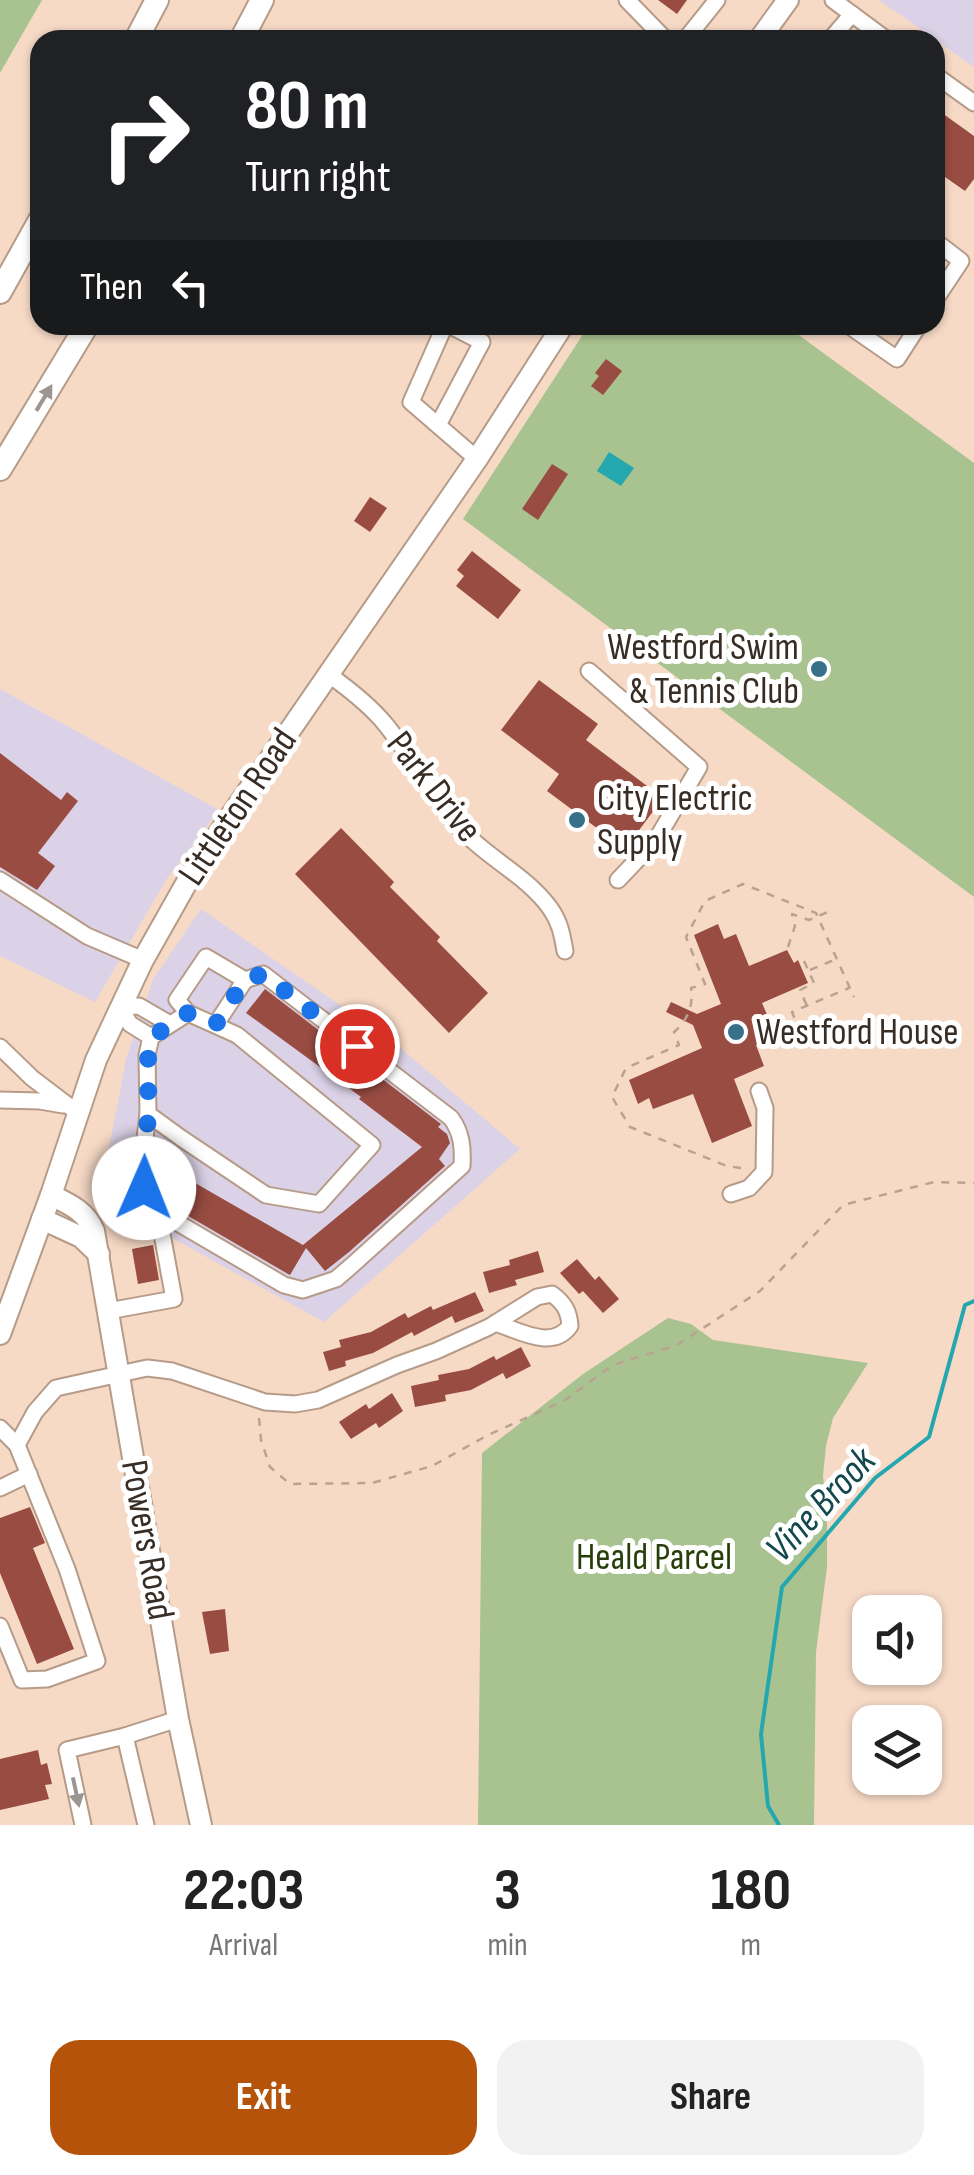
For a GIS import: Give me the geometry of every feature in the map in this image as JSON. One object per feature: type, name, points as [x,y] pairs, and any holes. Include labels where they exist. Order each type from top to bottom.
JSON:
[{"type":"highway","points":[[141,30],[157,0]]},
{"type":"highway","points":[[246,30],[262,0]]},
{"type":"highway","points":[[0,292],[30,238]]},
{"type":"highway","points":[[0,469],[81,335]]},
{"type":"main road","points":[[766,30],[788,0]]},
{"type":"main road","name":"Littleton Road","points":[[0,1334],[4,1311],[51,1195],[73,1110],[143,960],[195,868],[477,459],[557,335]]},
{"type":"main road","name":"Powers Road","points":[[51,1195],[71,1204],[90,1222],[99,1254],[178,1719],[201,1825]]},
{"type":"main road","points":[[42,1219],[81,1237],[99,1254]]},
{"type":"street","points":[[627,0],[656,30]]},
{"type":"street","points":[[693,30],[717,0]]},
{"type":"street","points":[[833,0],[874,30]]},
{"type":"street","points":[[838,30],[852,14]]},
{"type":"street","points":[[945,82],[974,103]]},
{"type":"street","points":[[945,252],[961,261],[945,285]]},
{"type":"street","points":[[442,335],[411,402],[477,459]]},
{"type":"street","points":[[468,335],[482,342]]},
{"type":"street","points":[[438,425],[486,335]]},
{"type":"street","points":[[863,335],[897,358],[912,335]]},
{"type":"street","points":[[589,671],[699,767],[656,840],[618,880]]},
{"type":"street","name":"Park Drive","points":[[328,674],[385,723],[472,841],[548,904],[560,922],[565,951]]},
{"type":"street","points":[[0,880],[86,936],[143,960]]},
{"type":"street","points":[[148,1114],[266,1195],[319,1204],[372,1146],[237,1035],[188,1013],[177,1000],[206,957],[245,980]]},
{"type":"street","points":[[188,1013],[152,1037],[146,1055],[148,1114],[141,1162],[149,1206],[284,1285],[303,1290],[336,1279],[462,1166],[459,1129],[452,1118],[263,974],[245,980],[216,1024]]},
{"type":"street","points":[[152,1037],[130,1024],[120,1007],[139,1006],[170,1024]]},
{"type":"street","points":[[0,1047],[73,1110]]},
{"type":"street","points":[[731,1194],[749,1188],[764,1172],[765,1108],[759,1090]]},
{"type":"street","points":[[0,1100],[40,1102],[73,1110]]},
{"type":"street","points":[[108,1310],[174,1299],[160,1223]]},
{"type":"street","points":[[17,1445],[35,1412],[56,1388],[147,1368],[172,1370],[257,1400],[295,1404],[318,1400],[495,1323]]},
{"type":"street","points":[[0,1428],[17,1445],[67,1569],[97,1661],[47,1679],[22,1680],[0,1626]]},
{"type":"street","points":[[0,1488],[29,1474]]},
{"type":"street","points":[[83,1825],[67,1750],[178,1719]]},
{"type":"street","points":[[125,1736],[146,1825]]},
{"type":"path","points":[[742,1168],[727,1166],[630,1127],[612,1098],[626,1068],[679,1045],[674,1032],[694,1002],[692,988],[705,984],[686,937],[705,901],[743,884],[816,913],[854,997]]},
{"type":"path","points":[[788,947],[795,926],[792,914],[809,920],[830,911]]},
{"type":"path","points":[[808,971],[836,959]]},
{"type":"path","points":[[804,961],[814,984],[800,990],[807,1006]]},
{"type":"path","points":[[770,1045],[800,1032],[792,1012],[849,988]]},
{"type":"path","points":[[257,1400],[261,1440],[270,1467],[290,1484],[372,1483],[432,1466],[488,1435],[564,1401],[613,1365],[678,1344],[760,1291],[843,1205],[934,1182],[974,1183]]},
{"type":"shaded area","points":[[879,0],[974,0],[974,67],[945,47],[945,30],[922,30]]},
{"type":"shaded area","points":[[0,689],[219,810],[166,880],[95,1002],[0,956]]},
{"type":"shaded area","points":[[201,909],[392,1041],[520,1149],[324,1322],[109,1203],[108,1154],[126,1059],[153,979]]},
{"type":"green space","points":[[0,0],[42,0],[0,73]]},
{"type":"green space","name":"Westford Swim & Tennis Club","points":[[583,335],[799,335],[974,463],[974,897],[463,519]]},
{"type":"green space","name":"Heald Parcel","points":[[668,1318],[691,1324],[713,1340],[868,1363],[833,1418],[826,1446],[823,1476],[827,1567],[816,1652],[814,1825],[478,1825],[482,1453],[583,1374]]},
{"type":"water","points":[[609,452],[634,468],[621,486],[597,471]]},
{"type":"building","points":[[658,0],[687,0],[677,14]]},
{"type":"building","points":[[945,115],[974,136],[974,179],[965,191],[945,177]]},
{"type":"building","points":[[606,359],[622,371],[603,395],[591,386]]},
{"type":"building","points":[[552,464],[568,474],[538,520],[522,509]]},
{"type":"building","points":[[370,497],[387,508],[370,532],[354,521]]},
{"type":"building","points":[[472,551],[521,590],[498,619],[456,586],[464,576],[457,570]]},
{"type":"building","points":[[539,680],[598,724],[586,740],[663,798],[625,849],[547,791],[559,774],[501,730]]},
{"type":"building","points":[[0,753],[61,800],[67,792],[78,801],[38,853],[55,866],[37,890],[0,867]]},
{"type":"building","points":[[341,828],[394,882],[390,887],[488,993],[449,1033],[295,874]]},
{"type":"building","name":"Westford House","points":[[718,924],[724,939],[736,934],[749,966],[787,950],[794,963],[798,960],[808,983],[762,1003],[776,1035],[756,1045],[764,1066],[734,1079],[752,1126],[712,1143],[693,1094],[653,1109],[649,1098],[638,1104],[629,1080],[702,1048],[693,1025],[666,1012],[671,1002],[697,1014],[721,1004],[694,935]]},
{"type":"building","points":[[265,989],[441,1124],[438,1127],[450,1143],[439,1159],[445,1166],[325,1271],[306,1248],[290,1275],[159,1199],[157,1192],[169,1168],[303,1245],[422,1147],[246,1013]]},
{"type":"building","points":[[153,1245],[159,1280],[138,1284],[132,1249]]},
{"type":"building","points":[[538,1251],[544,1272],[489,1293],[483,1272],[510,1265],[509,1260]]},
{"type":"building","points":[[577,1259],[619,1299],[603,1313],[560,1273]]},
{"type":"building","points":[[475,1292],[484,1311],[455,1323],[452,1316],[329,1371],[323,1352],[341,1347],[339,1340],[371,1332],[405,1313],[408,1318]]},
{"type":"building","points":[[521,1347],[531,1366],[506,1379],[503,1373],[471,1390],[445,1395],[446,1401],[415,1407],[411,1386],[439,1380],[438,1375],[469,1369],[494,1356],[496,1360]]},
{"type":"building","points":[[392,1393],[403,1411],[379,1428],[376,1423],[351,1439],[339,1422]]},
{"type":"building","points":[[30,1507],[45,1543],[33,1548],[74,1649],[37,1664],[0,1573],[0,1518]]},
{"type":"building","points":[[225,1609],[229,1651],[210,1654],[202,1612]]},
{"type":"building","points":[[38,1750],[41,1765],[47,1763],[52,1784],[45,1785],[49,1799],[0,1810],[0,1759]]},
{"type":"waterway","name":"Vine Brook","points":[[779,1825],[768,1806],[761,1734],[782,1587],[875,1478],[929,1437],[965,1305],[974,1301]]},
{"type":"place","name":"Westford Swim & Tennis Club","points":[[819,669]]},
{"type":"place","name":"City Electric Supply","points":[[577,820]]},
{"type":"place","name":"Westford House","points":[[736,1032]]},
{"type":"route","points":[[144,1188],[141,1162],[148,1114],[146,1055],[152,1037],[170,1024],[188,1013],[216,1024],[245,980],[263,974],[357,1046]]}]
